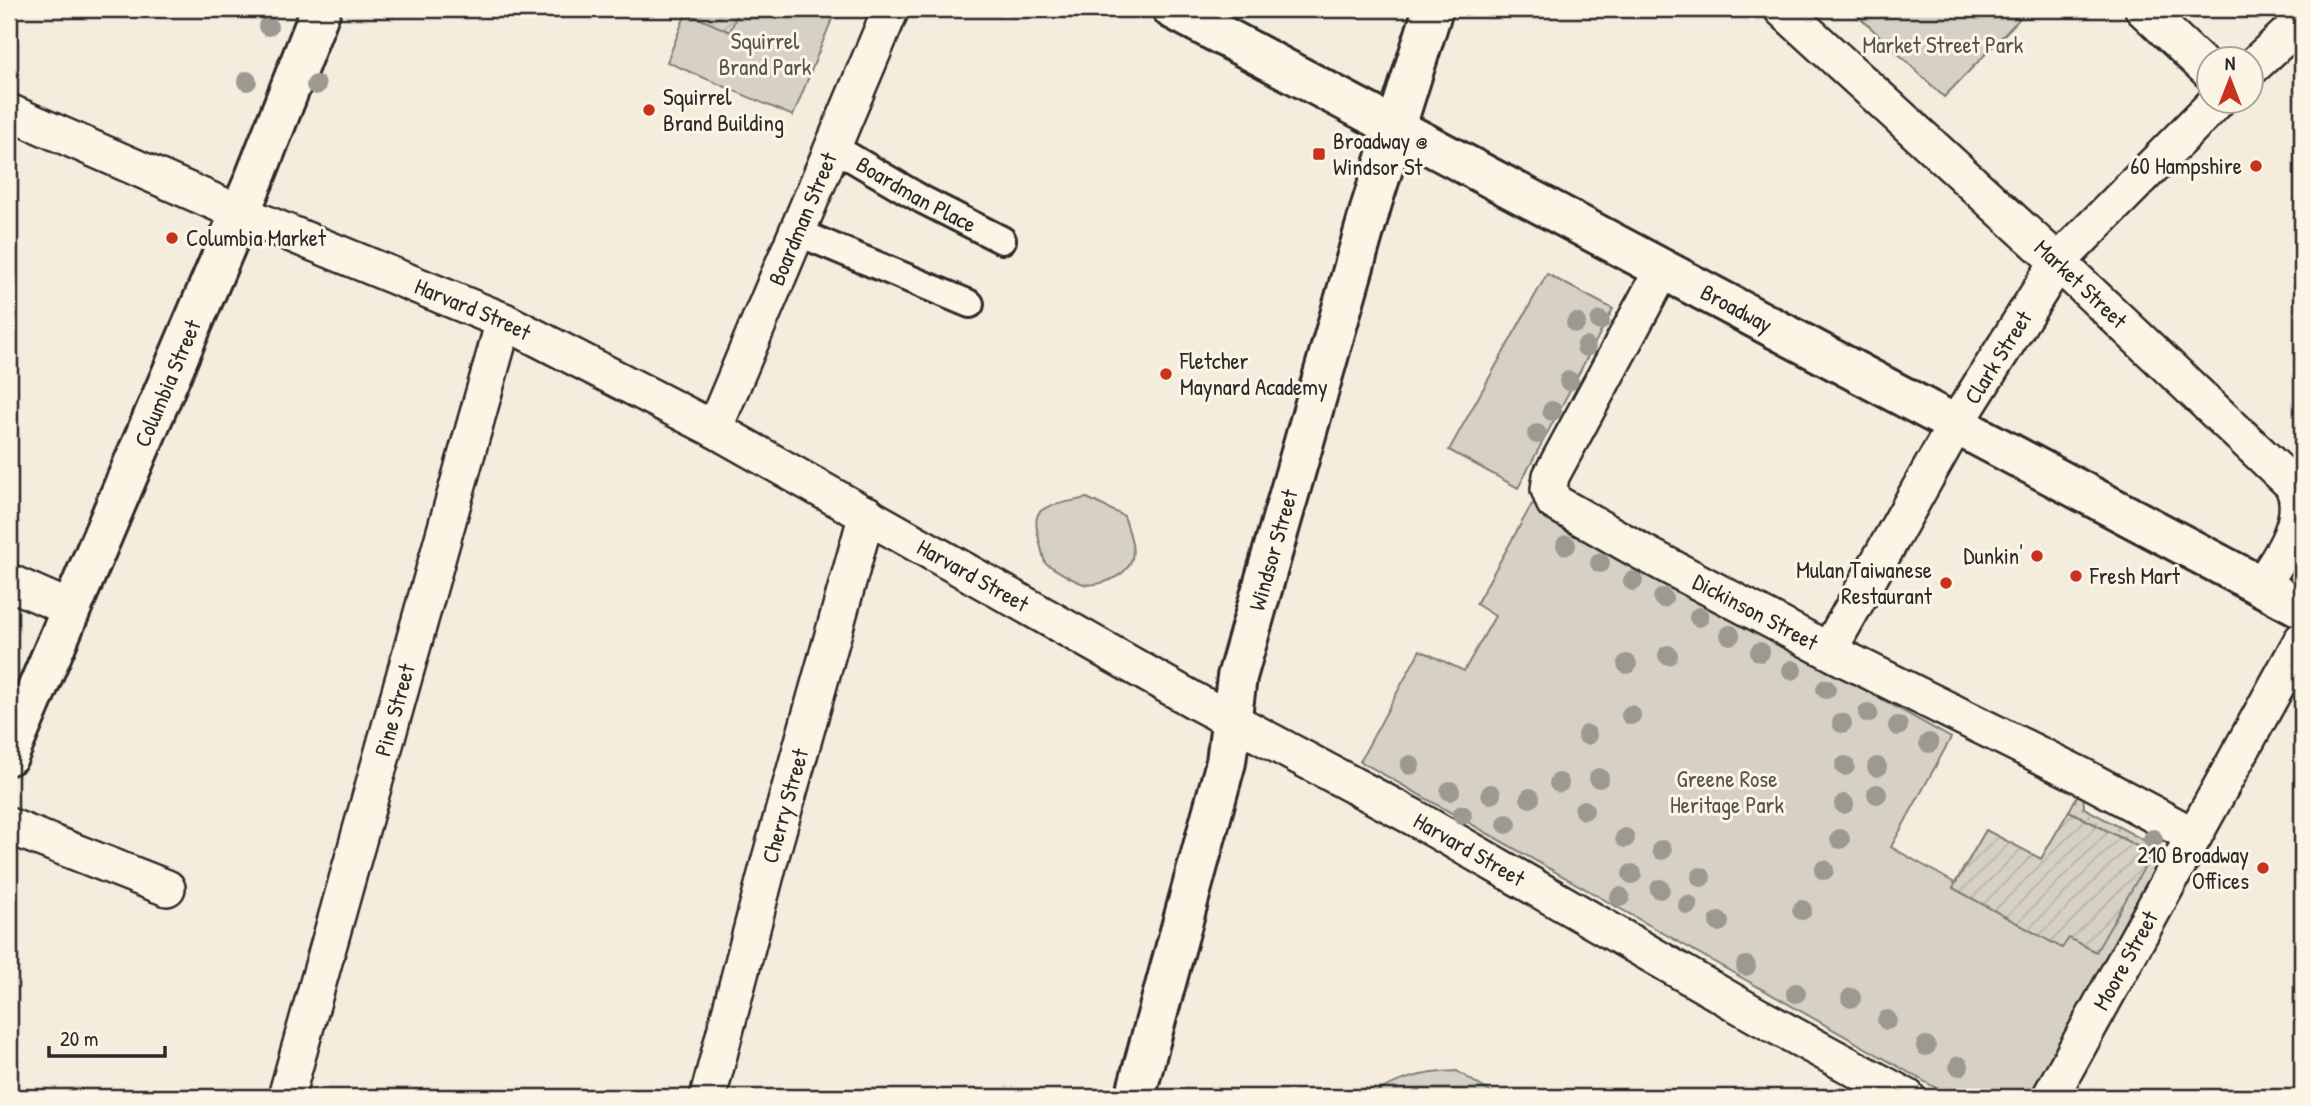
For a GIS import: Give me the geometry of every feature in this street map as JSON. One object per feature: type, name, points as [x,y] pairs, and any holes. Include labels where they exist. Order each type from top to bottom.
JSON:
[{"type":"main road","name":"Columbia Street","points":[[9,755],[240,213],[321,9]]},
{"type":"main road","name":"Broadway","points":[[1172,9],[2302,608]]},
{"type":"main road","name":"Windsor Street","points":[[1135,1097],[1227,762],[1237,677],[1372,203],[1433,9]]},
{"type":"street","name":"Boardman Street","points":[[714,429],[891,9]]},
{"type":"street","name":"Market Street","points":[[1783,9],[2058,262],[2294,487],[2298,494],[2299,509],[2292,535],[2288,546],[2261,586]]},
{"type":"street","points":[[2143,9],[2196,59]]},
{"type":"street","points":[[2266,54],[2302,21]]},
{"type":"street","name":"Harvard Street","points":[[9,112],[240,213],[504,321],[714,429],[1230,719],[1413,817],[1756,1015],[1907,1097]]},
{"type":"street","name":"Clark Street","points":[[1829,650],[1955,424],[2058,262],[2202,116]]},
{"type":"street","name":"Boardman Place","points":[[833,147],[923,200],[1002,240]]},
{"type":"street","points":[[797,232],[970,304]]},
{"type":"street","name":"Dickinson Street","points":[[1663,269],[1551,476],[1549,489],[1556,504],[1829,650],[2080,775],[2194,836]]},
{"type":"street","name":"Pine Street","points":[[286,1097],[504,321]]},
{"type":"street","name":"Cherry Street","points":[[708,1097],[770,859],[866,514]]},
{"type":"street","points":[[9,582],[71,609]]},
{"type":"street","name":"Moore Street","points":[[2050,1097],[2302,640]]},
{"type":"street","points":[[9,826],[167,888]]},
{"type":"green space","name":"Squirrel Brand Park","points":[[678,9],[836,9],[793,116],[667,62],[686,13]]},
{"type":"green space","points":[[678,9],[739,9],[730,32]]},
{"type":"green space","name":"Market Street Park","points":[[1851,9],[2029,9],[1944,97]]},
{"type":"green space","points":[[1547,274],[1613,309],[1518,488],[1449,450]]},
{"type":"green space","points":[[1087,498],[1124,516],[1133,553],[1127,568],[1120,574],[1090,585],[1074,580],[1045,563],[1036,520],[1044,509]]},
{"type":"green space","name":"Greene Rose Heritage Park","points":[[1532,504],[1951,738],[1891,847],[1955,883],[1986,830],[2041,859],[2069,811],[2161,859],[2031,1097],[1952,1097],[1360,761],[1420,650],[1464,671],[1495,616],[1476,604]]},
{"type":"green space","points":[[2082,787],[2084,808],[2143,840],[2158,830],[2163,832],[2152,854],[2069,811]]},
{"type":"green space","points":[[2069,811],[2152,854],[2096,952],[2069,938],[2062,948],[1953,888],[1986,830],[2041,859]]},
{"type":"green space","points":[[1457,1071],[1498,1097],[1367,1097],[1410,1078]]},
{"type":"place","name":"Squirrel Brand Building","points":[[649,110]]},
{"type":"place","name":"Broadway @ Windsor St","points":[[1319,154]]},
{"type":"place","name":"60 Hampshire","points":[[2256,166]]},
{"type":"place","name":"Columbia Market","points":[[172,238]]},
{"type":"place","name":"Fletcher Maynard Academy","points":[[1166,374]]},
{"type":"place","name":"Dunkin'","points":[[2037,556]]},
{"type":"place","name":"Fresh Mart","points":[[2076,576]]},
{"type":"place","name":"Mulan Taiwanese Restaurant","points":[[1946,583]]},
{"type":"place","name":"210 Broadway Offices","points":[[2263,868]]}]
